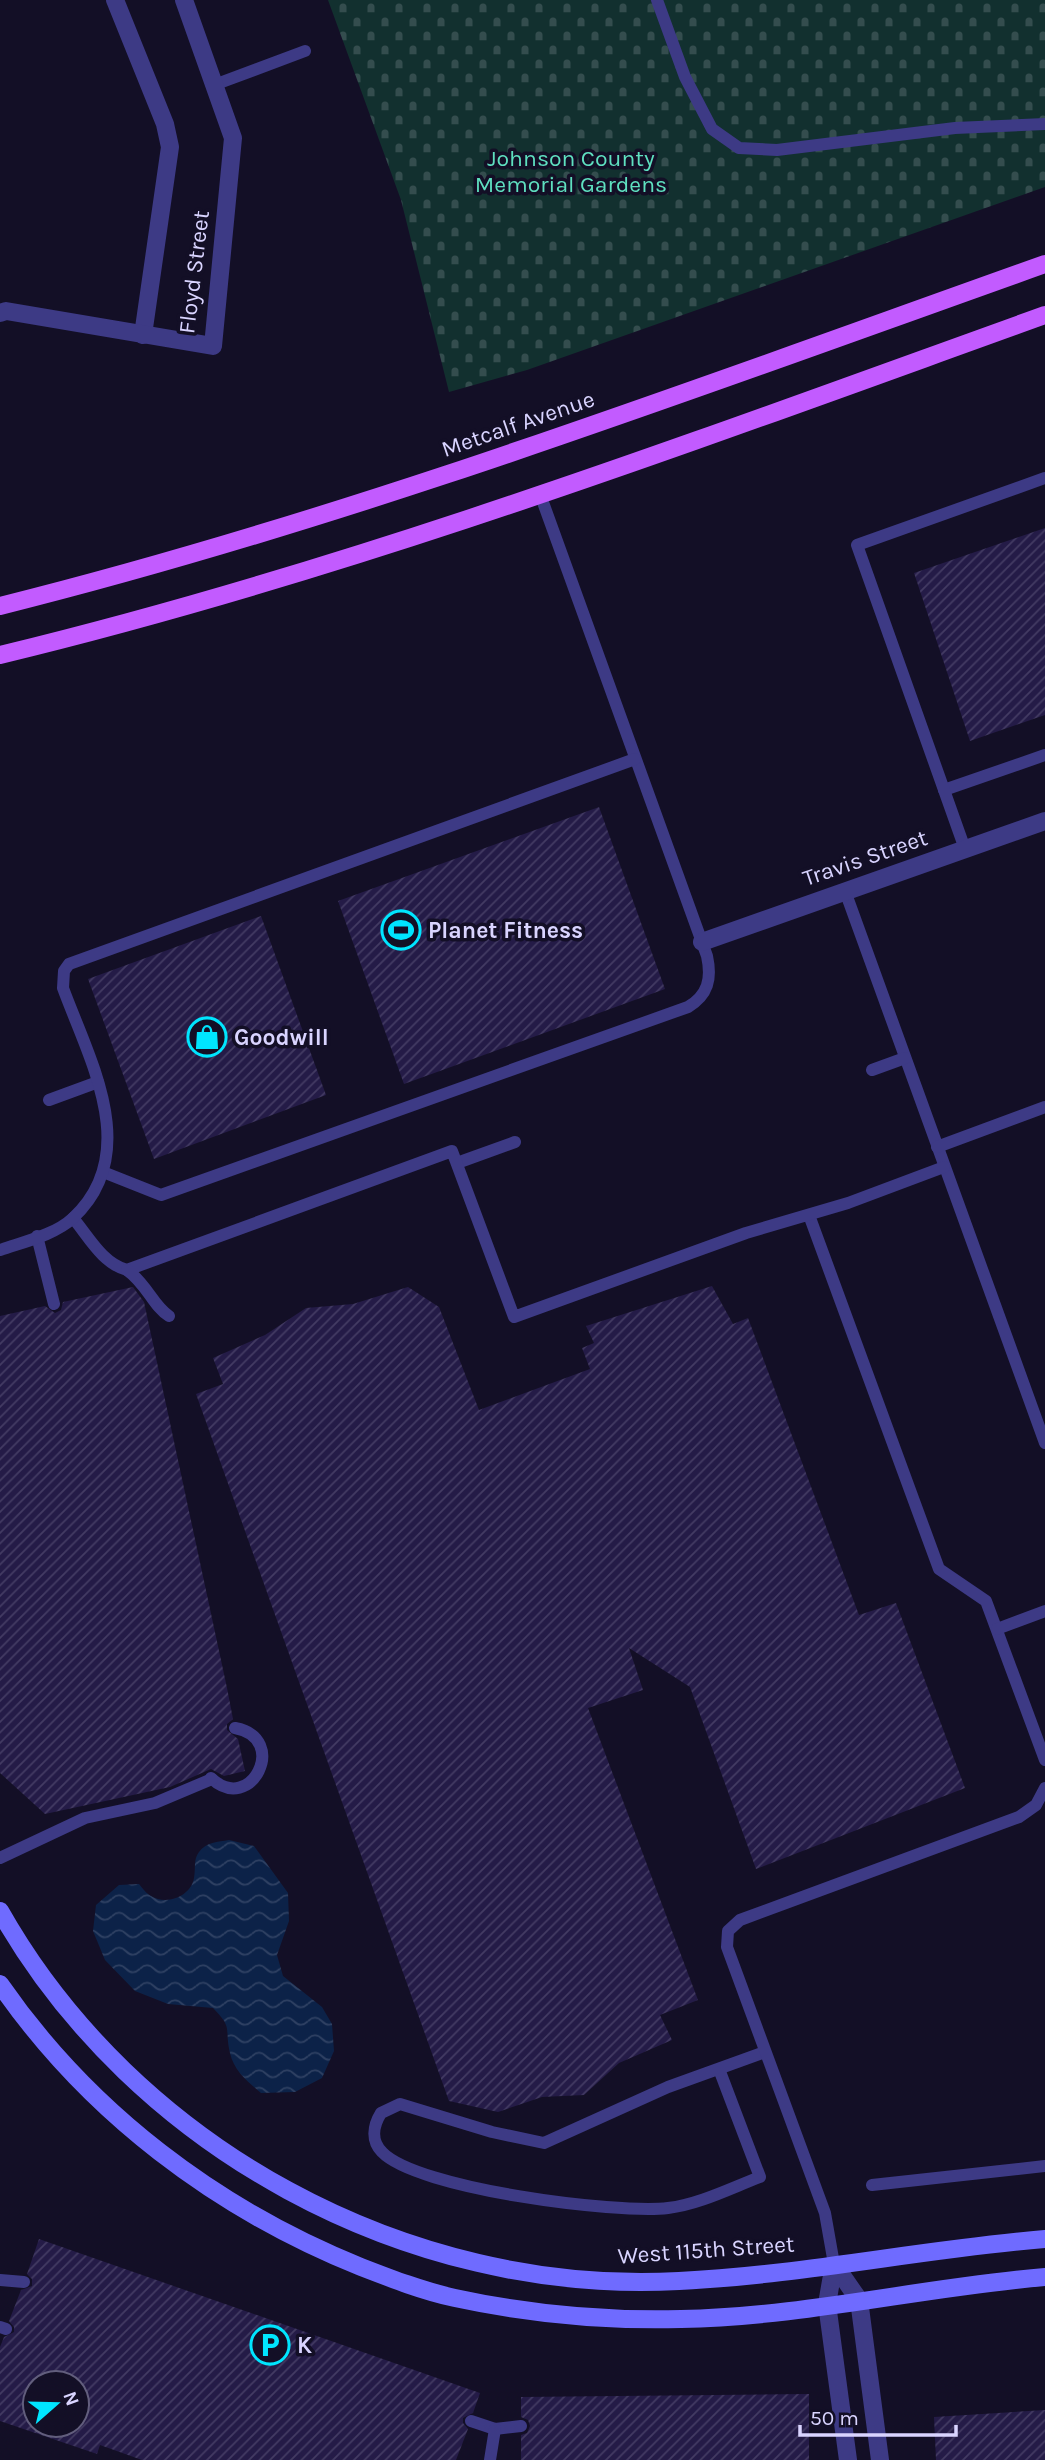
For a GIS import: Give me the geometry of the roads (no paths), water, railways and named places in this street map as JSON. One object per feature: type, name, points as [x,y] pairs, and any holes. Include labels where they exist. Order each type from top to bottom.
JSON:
[{"type":"main road","name":"Metcalf Avenue","points":[[0,606],[245,541],[384,497],[1045,264]]},
{"type":"main road","points":[[0,655],[302,573],[540,494],[1045,315]]},
{"type":"street","points":[[115,0],[165,124],[170,147],[144,335]]},
{"type":"street","name":"Floyd Street","points":[[0,313],[6,311],[213,346],[233,138],[184,0]]},
{"type":"street","name":"Travis Street","points":[[702,942],[1045,821]]},
{"type":"street","name":"West 115th Street","points":[[0,1911],[64,2006],[112,2059],[155,2099],[201,2136],[259,2175],[354,2223],[414,2245],[473,2262],[536,2274],[610,2282],[678,2281],[1045,2239]]},
{"type":"street","points":[[0,1984],[70,2071],[145,2141],[211,2190],[268,2225],[378,2273],[453,2298],[511,2308],[618,2320],[684,2319],[1045,2277]]},
{"type":"street","points":[[834,2264],[859,2300],[880,2460]]},
{"type":"street","points":[[834,2264],[827,2304],[848,2460]]},
{"type":"lane","points":[[657,0],[685,77],[712,129],[739,148],[777,150],[955,128],[1045,124]]},
{"type":"lane","points":[[214,85],[305,51]]},
{"type":"lane","points":[[965,849],[857,545],[1045,478]]},
{"type":"lane","points":[[103,1172],[161,1195],[688,1007],[705,992],[710,968],[702,942],[540,494]]},
{"type":"lane","points":[[944,790],[1045,755]]},
{"type":"lane","points":[[0,1250],[73,1218],[90,1196],[103,1172],[110,1129],[98,1082],[63,988],[64,971],[69,964],[635,760]]},
{"type":"lane","points":[[845,891],[1045,1443]]},
{"type":"lane","points":[[872,1070],[905,1058]]},
{"type":"lane","points":[[49,1100],[98,1082]]},
{"type":"lane","points":[[937,1147],[1045,1107]]},
{"type":"lane","points":[[457,1163],[515,1142]]},
{"type":"lane","points":[[127,1270],[452,1151],[514,1317],[746,1233],[809,1215],[944,1167]]},
{"type":"lane","points":[[809,1215],[939,1569],[986,1601],[1045,1760]]},
{"type":"lane","points":[[73,1218],[106,1258],[145,1285],[162,1312],[169,1316]]},
{"type":"lane","points":[[37,1236],[54,1304]]},
{"type":"lane","points":[[997,1629],[1045,1611]]},
{"type":"lane","points":[[0,1858],[92,1810],[154,1797],[212,1779],[222,1786],[241,1787],[253,1781],[263,1758],[256,1738],[248,1731],[235,1728]]},
{"type":"lane","points":[[834,2264],[825,2213],[727,1947],[726,1936],[731,1926],[740,1920],[1019,1818],[1036,1805],[1045,1788]]},
{"type":"lane","points":[[719,2068],[760,2177],[671,2207],[606,2208],[511,2195],[401,2164],[381,2152],[375,2142],[373,2130],[380,2113],[400,2104],[492,2132],[544,2143],[668,2087],[719,2068],[765,2052]]},
{"type":"lane","points":[[872,2185],[1045,2166]]},
{"type":"lane","points":[[0,2280],[24,2282]]},
{"type":"lane","points":[[471,2421],[495,2429],[521,2426]]},
{"type":"lane","points":[[490,2460],[495,2429]]},
{"type":"water","points":[[229,1840],[254,1846],[288,1893],[289,1921],[277,1955],[283,1976],[322,2007],[332,2024],[334,2051],[322,2078],[295,2092],[261,2093],[242,2076],[235,2065],[230,2053],[226,2025],[213,2008],[168,2004],[135,1991],[105,1960],[93,1931],[96,1905],[119,1885],[139,1884],[157,1899],[177,1898],[192,1884],[199,1852],[212,1843]]},
{"type":"place","name":"Planet Fitness","points":[[401,930]]},
{"type":"place","name":"Goodwill","points":[[207,1037]]},
{"type":"place","name":"K","points":[[270,2345]]},
{"type":"park label","name":"Johnson County Memorial Gardens","points":[[571,171]]}]
